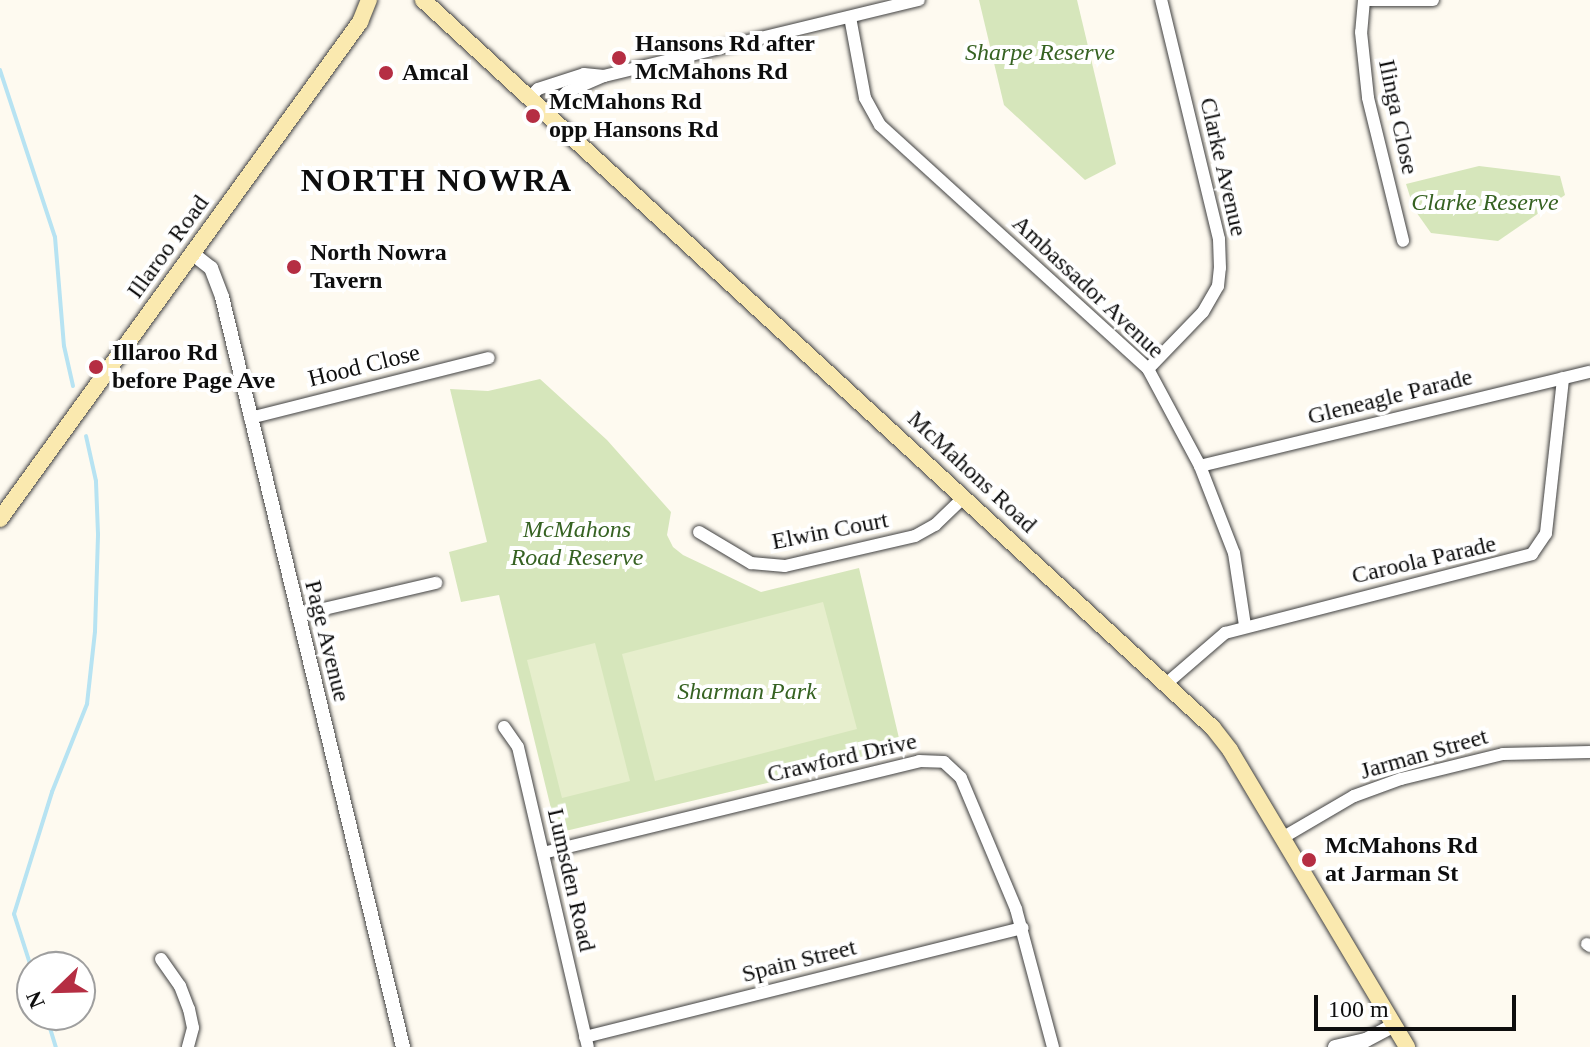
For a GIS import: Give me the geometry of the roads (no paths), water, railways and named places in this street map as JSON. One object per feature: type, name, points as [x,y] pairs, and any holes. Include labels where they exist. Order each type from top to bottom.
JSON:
[{"type":"main road","name":"Illaroo Road","points":[[0,519],[374,0]]},
{"type":"main road","name":"McMahons Road","points":[[423,0],[1167,683],[1222,738],[1407,1047]]},
{"type":"street","points":[[546,111],[567,92],[604,76],[919,0]]},
{"type":"street","name":"Clarke Avenue","points":[[1148,369],[1203,312],[1218,286],[1220,268],[1219,239],[1161,0]]},
{"type":"street","points":[[1364,0],[1433,0]]},
{"type":"street","name":"Ilinga Close","points":[[1364,0],[1361,32],[1368,98],[1403,241]]},
{"type":"street","name":"Ambassador Avenue","points":[[850,17],[865,98],[880,125],[1148,369],[1200,466],[1234,553],[1245,626]]},
{"type":"street","points":[[531,96],[538,89],[584,74],[604,76]]},
{"type":"street","name":"Page Avenue","points":[[193,254],[209,266],[216,279],[403,1047]]},
{"type":"street","name":"Hood Close","points":[[250,418],[489,358]]},
{"type":"street","name":"Gleneagle Parade","points":[[1200,466],[1590,372]]},
{"type":"street","name":"Caroola Parade","points":[[1167,683],[1214,639],[1245,626],[1532,554],[1546,533],[1563,378]]},
{"type":"street","name":"Elwin Court","points":[[699,532],[751,563],[785,566],[915,536],[935,525],[964,497]]},
{"type":"street","points":[[298,615],[436,583]]},
{"type":"street","name":"Lumsden Road","points":[[504,727],[518,747],[587,1042]]},
{"type":"street","name":"Jarman Street","points":[[1282,838],[1354,796],[1401,779],[1503,754],[1590,752]]},
{"type":"street","name":"Crawford Drive","points":[[543,853],[933,759],[944,762],[961,778],[1023,928],[1053,1047]]},
{"type":"street","name":"Spain Street","points":[[587,1042],[1023,928]]},
{"type":"street","points":[[161,959],[180,986],[189,1009],[193,1028],[188,1047]]},
{"type":"street","points":[[1335,1047],[1366,1040],[1394,1025]]},
{"type":"waterway","points":[[0,70],[55,237],[64,346],[73,386]]},
{"type":"waterway","points":[[26,951],[14,914],[52,792],[87,704],[95,631],[98,534],[96,481],[86,436]]},
{"type":"waterway","points":[[51,1031],[56,1047]]},
{"type":"place","name":"Hansons Rd after McMahons Rd","points":[[619,58]]},
{"type":"place","name":"Amcal","points":[[386,73]]},
{"type":"place","name":"McMahons Rd opp Hansons Rd","points":[[533,116]]},
{"type":"place","name":"North Nowra Tavern","points":[[294,267]]},
{"type":"place","name":"Illaroo Rd before Page Ave","points":[[96,367]]},
{"type":"place","name":"McMahons Rd at Jarman St","points":[[1309,860]]},
{"type":"district","name":"NORTH NOWRA","points":[[437,180]]},
{"type":"park label","name":"Sharpe Reserve","points":[[1040,53]]},
{"type":"park label","name":"Clarke Reserve","points":[[1485,203]]},
{"type":"park label","name":"McMahons Road Reserve","points":[[577,544]]},
{"type":"park label","name":"Sharman Park","points":[[747,692]]}]
